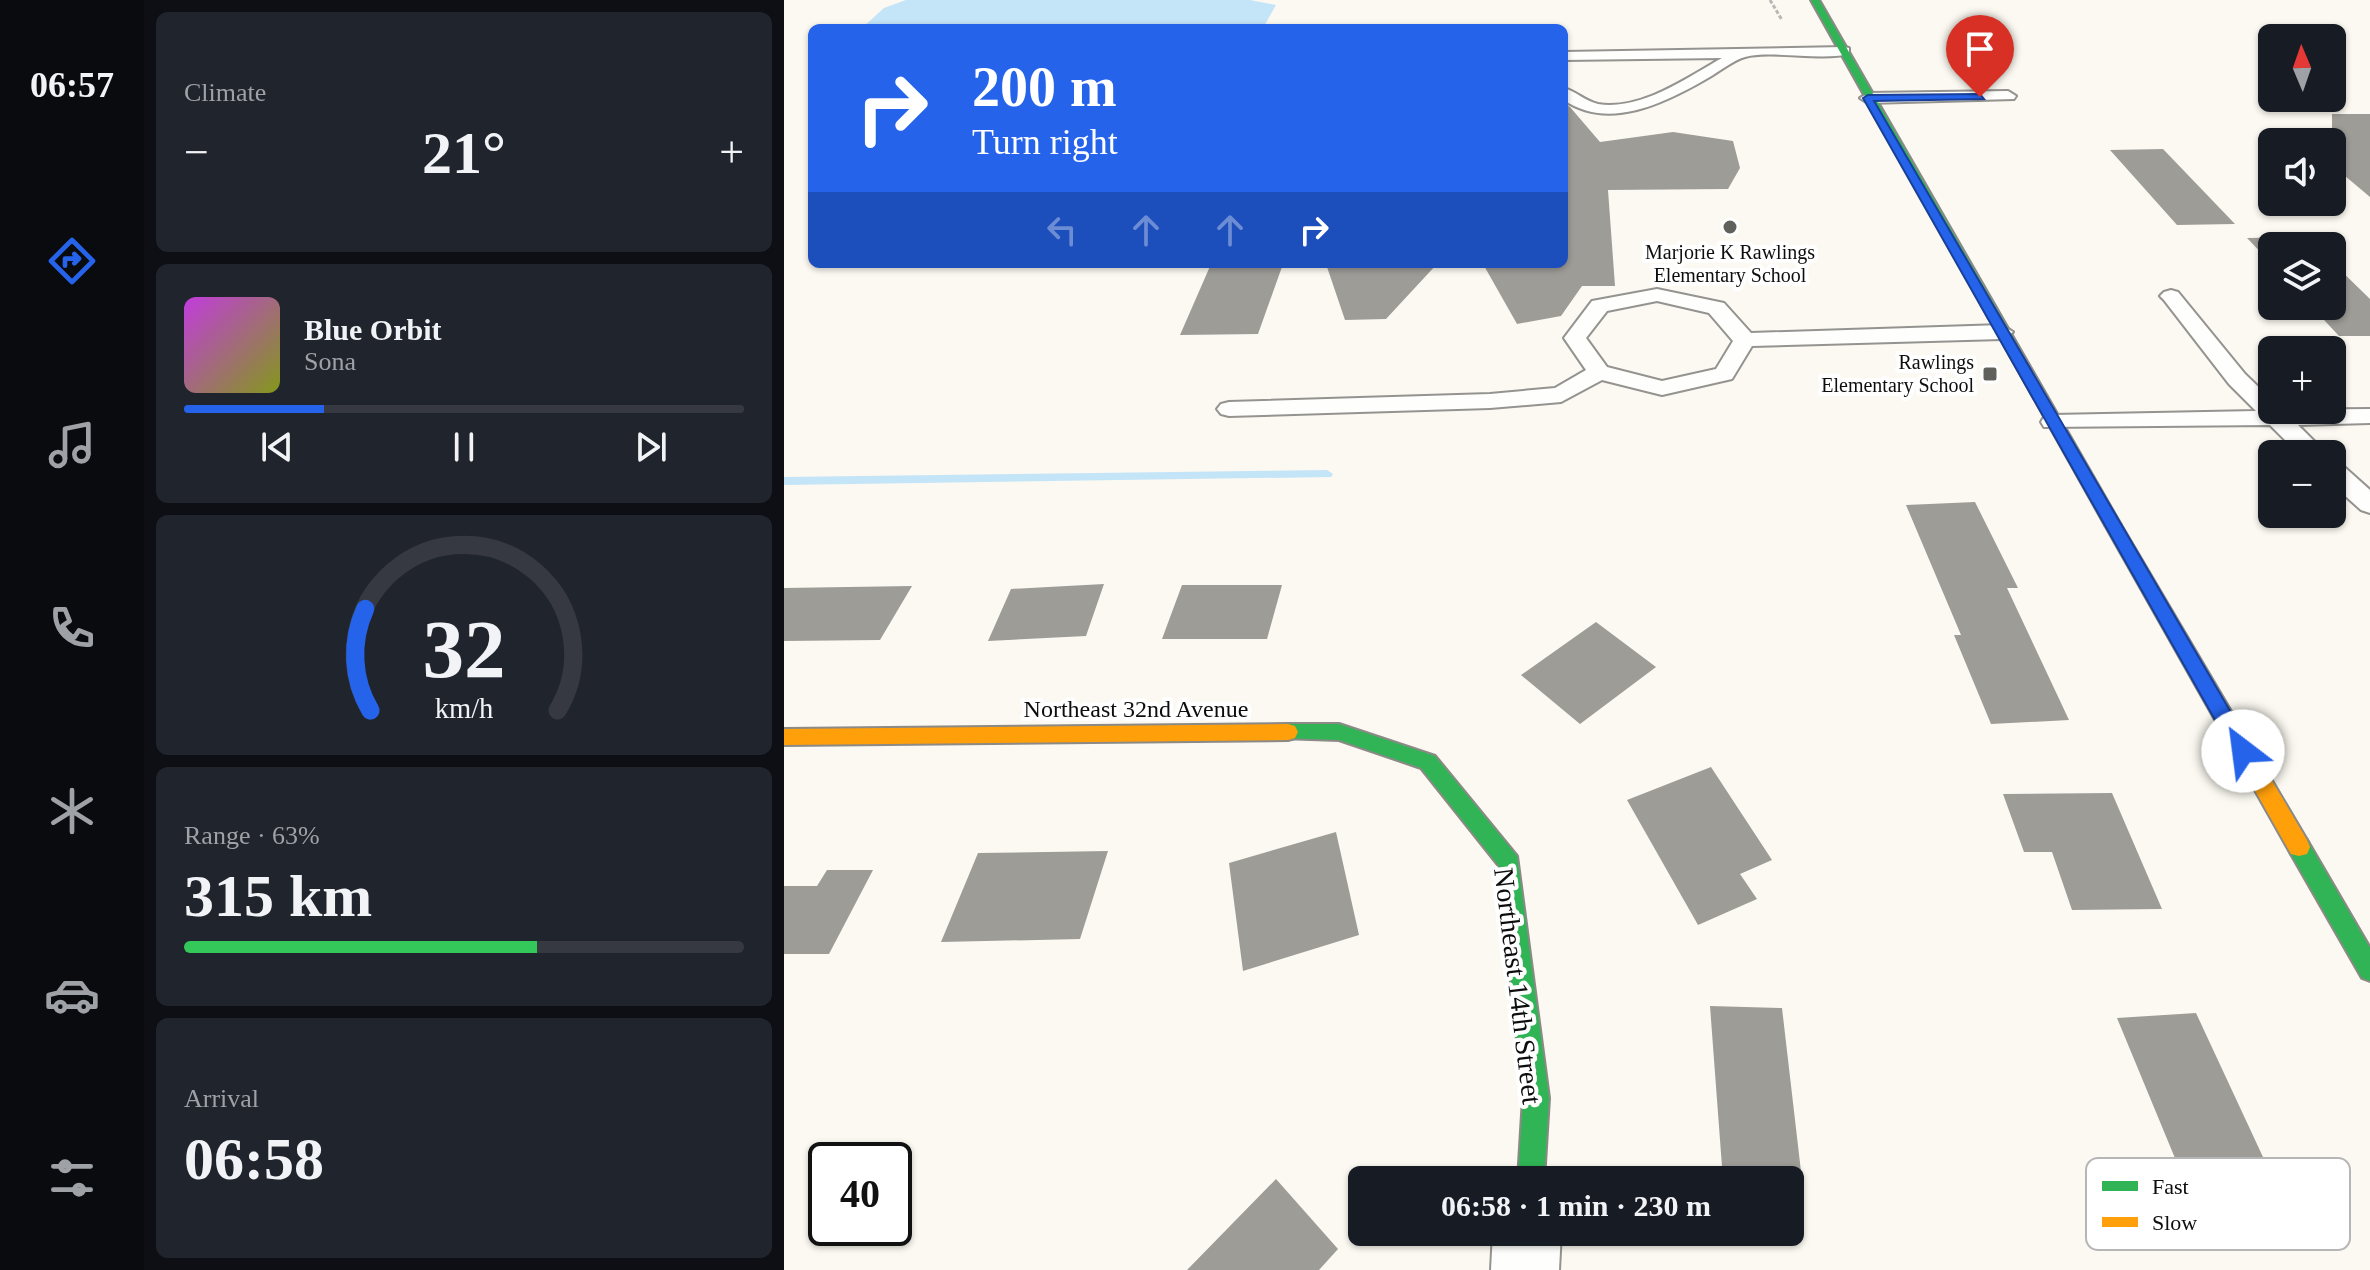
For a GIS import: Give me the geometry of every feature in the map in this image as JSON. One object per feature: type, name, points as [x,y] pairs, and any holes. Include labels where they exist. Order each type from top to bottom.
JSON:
[{"type":"street","points":[[1815,0],[2053,422],[2370,970]]},
{"type":"street","name":"Northeast 32nd Avenue","points":[[784,737],[1339,732],[1428,762],[1463,805]]},
{"type":"street","name":"Northeast 14th Street","points":[[1463,805],[1509,863],[1536,1098],[1532,1166]]},
{"type":"street","points":[[1525,1270],[1526,1246]]},
{"type":"lane","points":[[1568,56],[1844,51]]},
{"type":"lane","points":[[1568,97],[1575,104],[1608,111],[1662,97],[1741,54]]},
{"type":"lane","points":[[1868,98],[2008,96]]},
{"type":"lane","points":[[1745,340],[1724,374],[1662,388],[1599,372],[1575,338],[1600,306],[1657,295],[1716,308],[1745,340],[2002,332]]},
{"type":"lane","points":[[2171,296],[2258,401]]},
{"type":"lane","points":[[1229,409],[1490,401],[1561,395],[1599,372]]},
{"type":"lane","points":[[2346,416],[2370,416]]},
{"type":"lane","points":[[2053,422],[2258,418]]},
{"type":"lane","points":[[2281,424],[2298,440]]},
{"type":"lane","points":[[2346,483],[2370,504]]},
{"type":"water","points":[[906,0],[1250,0],[1276,5],[1265,24],[866,24],[884,8]]},
{"type":"building","points":[[1568,106],[1600,142],[1673,132],[1733,141],[1740,168],[1728,189],[1608,190],[1615,286],[1582,286],[1561,316],[1517,324],[1485,268],[1568,268]]},
{"type":"building","points":[[2332,114],[2370,114],[2370,197],[2346,177],[2346,128],[2332,128]]},
{"type":"building","points":[[2163,149],[2235,224],[2177,225],[2110,150]]},
{"type":"building","points":[[2247,238],[2258,238],[2258,249]]},
{"type":"building","points":[[1209,268],[1282,268],[1258,334],[1180,335]]},
{"type":"building","points":[[1327,268],[1433,268],[1386,319],[1345,320]]},
{"type":"building","points":[[2346,276],[2370,299],[2370,336],[2339,336],[2324,320],[2346,320]]},
{"type":"building","points":[[1975,502],[2018,588],[2007,588],[2069,720],[1991,724],[1954,635],[1961,635],[1906,505]]},
{"type":"building","points":[[1104,584],[1086,636],[988,641],[1011,589]]},
{"type":"building","points":[[1182,585],[1282,585],[1267,639],[1162,639]]},
{"type":"building","points":[[912,586],[880,640],[784,641],[784,588]]},
{"type":"building","points":[[1596,622],[1656,667],[1580,724],[1521,675]]},
{"type":"building","points":[[1711,767],[1772,860],[1740,874],[1757,899],[1698,925],[1627,800]]},
{"type":"building","points":[[2112,793],[2162,909],[2072,910],[2052,852],[2024,852],[2003,794]]},
{"type":"building","points":[[1336,832],[1359,935],[1243,971],[1229,863]]},
{"type":"building","points":[[1108,851],[1080,939],[941,942],[978,853]]},
{"type":"building","points":[[827,870],[873,870],[829,954],[784,954],[784,886],[817,886]]},
{"type":"building","points":[[1710,1006],[1782,1008],[1800,1166],[1722,1166]]},
{"type":"building","points":[[2196,1013],[2263,1157],[2175,1158],[2117,1018]]},
{"type":"building","points":[[1276,1179],[1338,1249],[1319,1270],[1187,1270]]},
{"type":"waterway","points":[[784,481],[1327,474]]},
{"type":"traffic: fast","points":[[1815,0],[2113,525]]},
{"type":"traffic: fast","points":[[1288,732],[1339,732],[1428,762],[1509,863],[1536,1098],[1532,1166]]},
{"type":"traffic: fast","points":[[2299,847],[2370,970]]},
{"type":"traffic: slow","points":[[2113,525],[2299,847]]},
{"type":"traffic: slow","points":[[784,737],[1288,732]]},
{"type":"place","name":"Marjorie K Rawlings Elementary School","points":[[1730,227]]},
{"type":"place","name":"Rawlings Elementary School","points":[[1990,374]]},
{"type":"route","points":[[1980,97],[1868,98],[2243,751]]}]
